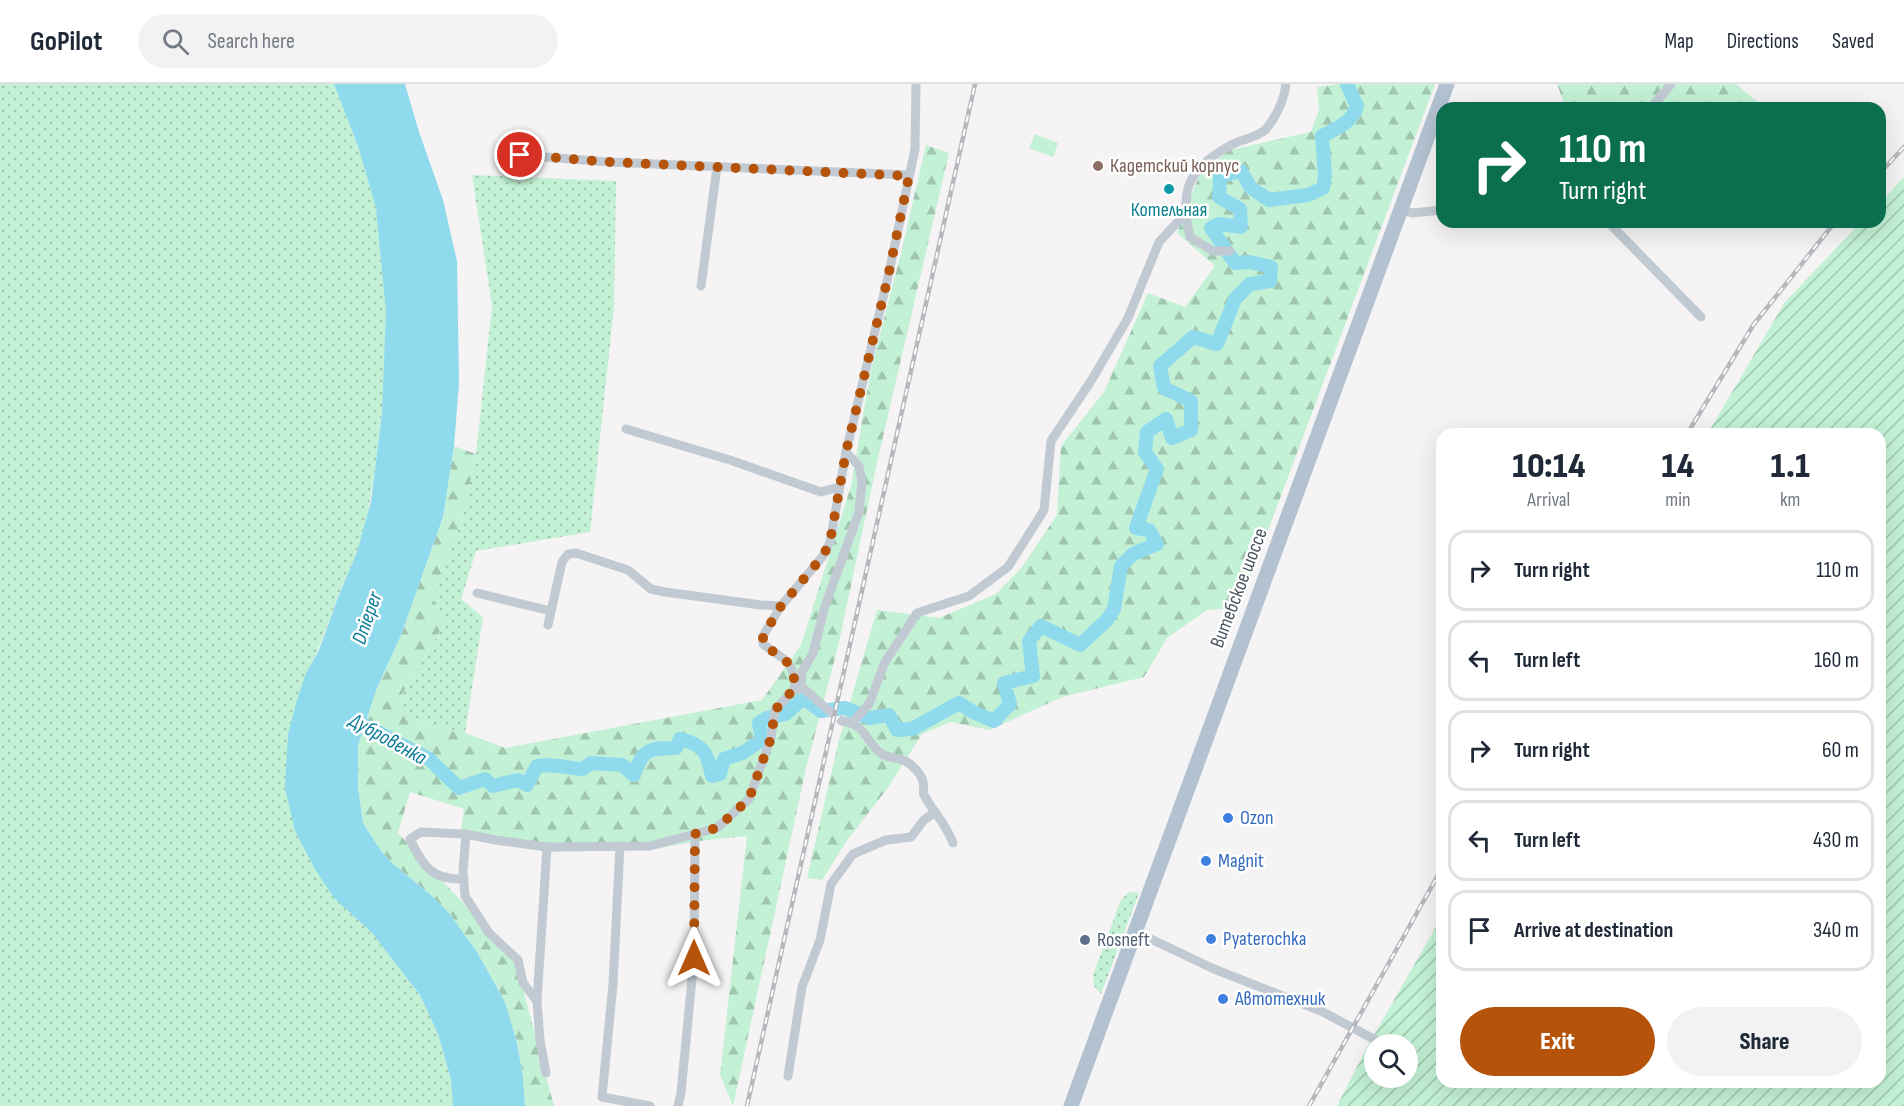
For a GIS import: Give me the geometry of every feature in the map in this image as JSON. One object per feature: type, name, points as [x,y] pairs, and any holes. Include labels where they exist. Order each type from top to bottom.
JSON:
[{"type":"main road","name":"Витебское шоссе","points":[[1071,1106],[1436,114]]},
{"type":"street","points":[[464,879],[449,879],[428,871],[410,839],[421,832],[466,834],[547,847],[650,846],[717,828],[749,799],[771,738],[775,710],[795,688],[794,671],[786,661],[763,644],[763,636],[781,606],[823,556],[830,542],[846,452],[888,277],[915,149],[916,84]]},
{"type":"street","points":[[1230,251],[1213,251],[1190,237],[1185,214],[1187,192],[1202,163],[1264,130],[1284,100],[1286,84]]},
{"type":"street","points":[[1656,102],[1671,84]]},
{"type":"street","points":[[520,155],[909,176]]},
{"type":"street","points":[[701,286],[717,167]]},
{"type":"street","points":[[1400,209],[1412,213],[1436,211]]},
{"type":"street","points":[[853,722],[870,704],[885,662],[917,613],[969,597],[1008,567],[1044,510],[1051,441],[1091,381],[1128,318],[1159,242],[1185,214]]},
{"type":"street","points":[[1614,228],[1701,317]]},
{"type":"street","points":[[626,429],[730,460],[821,492],[839,487]]},
{"type":"street","points":[[828,710],[801,686],[802,672],[813,653],[825,606],[859,512],[862,482],[859,466],[846,452]]},
{"type":"street","points":[[548,625],[562,562],[568,554],[576,553],[628,570],[651,589],[750,604],[781,606]]},
{"type":"street","points":[[477,593],[551,611]]},
{"type":"street","points":[[795,688],[801,693],[811,695]]},
{"type":"street","points":[[842,721],[853,722],[864,730],[867,738],[882,755],[905,761],[914,767],[923,782],[922,793],[948,828],[953,843]]},
{"type":"street","points":[[788,1076],[802,987],[820,940],[831,884],[853,854],[886,840],[911,837],[924,820],[935,813]]},
{"type":"street","points":[[466,834],[465,896],[489,933],[518,960],[523,983],[537,1001]]},
{"type":"street","points":[[678,1106],[694,958],[695,834]]},
{"type":"street","points":[[620,846],[613,984],[602,1097],[650,1106]]},
{"type":"street","points":[[546,1073],[540,1040],[537,1001],[547,847]]},
{"type":"street","points":[[1134,931],[1214,969],[1321,1011],[1364,1034]]},
{"type":"green space","points":[[0,84],[334,84],[373,193],[381,239],[386,301],[384,393],[377,454],[361,540],[319,647],[306,673],[334,898],[372,933],[420,995],[438,1034],[451,1079],[453,1106],[0,1106]]},
{"type":"green space","points":[[1340,84],[1435,84],[1239,608],[1207,610],[1167,638],[1144,677],[1062,697],[990,730],[951,722],[922,734],[887,789],[848,839],[822,880],[807,878],[839,740],[877,610],[939,618],[996,594],[1022,567],[1057,515],[1061,446],[1104,392],[1148,293],[1185,307],[1215,266],[1177,233],[1200,173],[1230,150],[1311,132],[1319,110],[1317,87]]},
{"type":"green space","points":[[1557,84],[1736,84],[1758,102],[1564,102]]},
{"type":"green space","points":[[1035,134],[1058,143],[1053,157],[1029,148]]},
{"type":"green space","points":[[926,145],[949,153],[876,467],[838,647],[806,768],[733,1106],[720,1075],[747,836],[655,849],[549,852],[460,836],[464,809],[410,792],[398,833],[515,959],[554,1106],[525,1106],[517,1043],[505,1002],[477,952],[449,913],[381,851],[363,823],[358,786],[358,746],[377,688],[401,635],[443,517],[454,446],[476,454],[463,517],[433,599],[444,624],[403,693],[400,715],[465,733],[505,748],[762,700],[801,645],[851,486],[871,369]]},
{"type":"green space","points":[[472,175],[616,181],[614,306],[590,532],[476,551],[461,599],[483,617],[465,733],[400,715],[403,693],[444,624],[432,599],[463,517],[476,454],[492,306]]},
{"type":"green space","points":[[1904,177],[1904,1106],[1337,1106],[1364,1053],[1364,1088],[1418,1088],[1418,1034],[1375,1034],[1436,927],[1436,1088],[1886,1088],[1886,428],[1711,428],[1785,302],[1855,228],[1886,228],[1886,196]]},
{"type":"green space","points":[[1129,892],[1139,893],[1101,994],[1094,986],[1093,975],[1121,900]]},
{"type":"water","name":"Dnieper","points":[[334,84],[405,84],[443,200],[457,261],[459,384],[454,446],[443,517],[401,635],[377,688],[358,746],[358,787],[363,823],[381,851],[449,913],[477,952],[505,1002],[517,1043],[525,1106],[453,1106],[451,1079],[438,1034],[420,995],[372,933],[334,898],[315,869],[295,831],[285,788],[288,734],[297,700],[306,673],[319,650],[357,552],[371,501],[382,414],[386,311],[376,208],[359,149]]},
{"type":"waterway","name":"Дубровенка","points":[[349,717],[429,759],[459,788],[485,779],[493,786],[518,780],[527,785],[537,766],[543,765],[583,769],[591,763],[622,765],[634,775],[641,759],[649,751],[676,748],[680,739],[700,747],[706,756],[712,776],[720,774],[724,759],[742,753],[762,740],[759,723],[767,718],[786,714],[803,698],[821,711],[845,708],[870,718],[889,715],[897,730],[912,729],[959,703],[994,721],[1010,704],[1004,683],[1033,676],[1029,641],[1041,626],[1080,645],[1107,620],[1114,609],[1121,566],[1133,554],[1157,544],[1149,530],[1136,528],[1157,469],[1145,452],[1147,432],[1166,419],[1172,438],[1191,430],[1191,401],[1164,388],[1160,366],[1193,337],[1217,344],[1235,299],[1250,284],[1270,281],[1271,267],[1250,262],[1235,263],[1211,228],[1219,224],[1241,227],[1240,209],[1219,197],[1220,176],[1241,171],[1251,188],[1269,200],[1308,195],[1323,188],[1325,176],[1322,136],[1348,121],[1357,106],[1347,84]]},
{"type":"tunnel","points":[[828,710],[842,721]]},
{"type":"railway","points":[[747,1106],[975,84]]},
{"type":"railway","points":[[1886,166],[1904,147]]},
{"type":"railway","points":[[1691,428],[1754,324],[1830,228]]},
{"type":"railway","points":[[1309,1106],[1436,879]]},
{"type":"place","name":"Кадетский корпус","points":[[1098,166]]},
{"type":"place","name":"Котельная","points":[[1169,189]]},
{"type":"place","name":"Ozon","points":[[1228,818]]},
{"type":"place","name":"Magnit","points":[[1206,861]]},
{"type":"place","name":"Pyaterochka","points":[[1211,939]]},
{"type":"place","name":"Rosneft","points":[[1085,940]]},
{"type":"place","name":"Автотехник","points":[[1223,999]]},
{"type":"route","points":[[520,155],[609,162],[909,176],[888,277],[846,452],[830,542],[823,556],[781,606],[763,636],[763,644],[778,654],[794,671],[795,688],[775,710],[771,738],[749,799],[717,828],[695,834],[694,958]]}]
